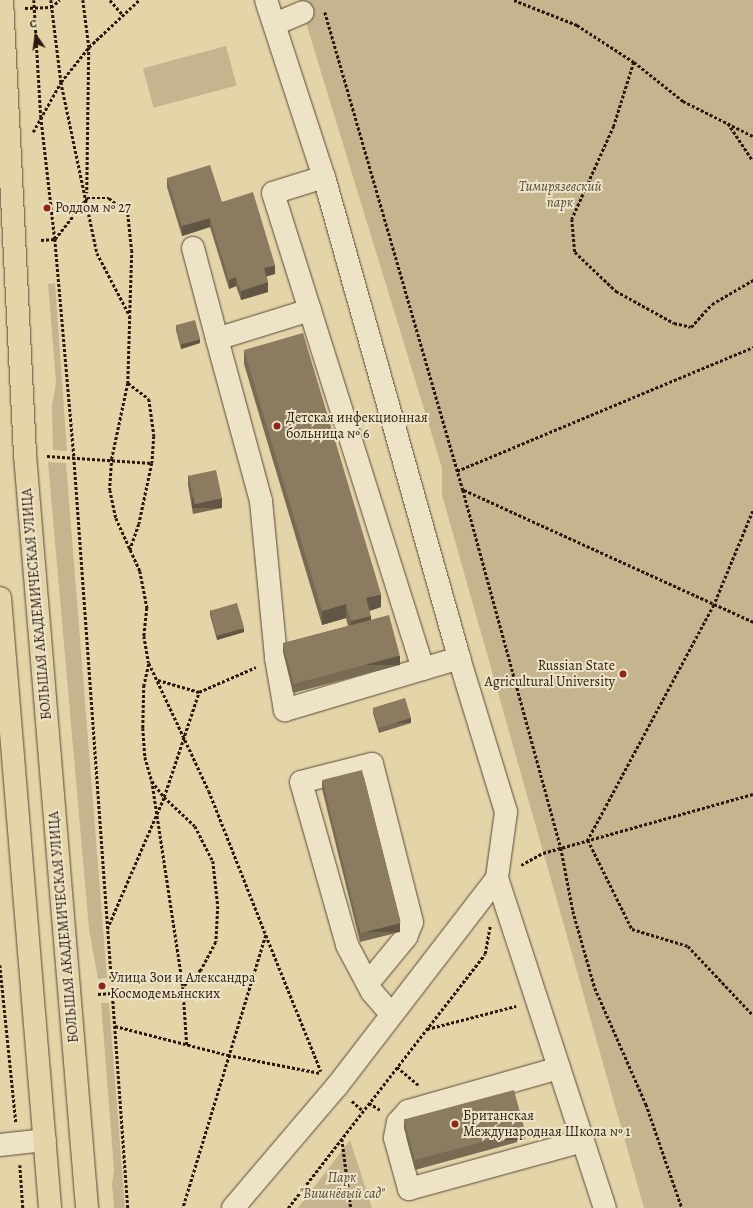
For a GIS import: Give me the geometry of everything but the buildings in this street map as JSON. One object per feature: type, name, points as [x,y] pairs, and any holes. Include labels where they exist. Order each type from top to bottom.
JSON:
[{"type":"main road","name":"БОЛЬШАЯ АКАДЕМИЧЕСКАЯ УЛИЦА","points":[[2,0],[2,86],[15,216],[25,455],[87,1208]]},
{"type":"main road","points":[[0,598],[50,1208]]},
{"type":"street","points":[[266,0],[324,177],[459,658],[506,812],[497,878],[605,1208]]},
{"type":"street","points":[[275,24],[303,12]]},
{"type":"street","points":[[324,177],[273,193],[423,669]]},
{"type":"street","points":[[192,248],[261,501],[276,658],[285,710],[459,658]]},
{"type":"street","points":[[216,339],[310,310]]},
{"type":"street","points":[[368,982],[406,937],[412,922],[372,764],[301,782],[347,945],[372,992],[391,1014]]},
{"type":"street","points":[[233,1208],[330,1079],[391,1014],[497,878]]},
{"type":"street","points":[[559,1068],[408,1111],[398,1122],[395,1138],[409,1189],[583,1142]]},
{"type":"street","points":[[9,1144],[45,1140]]},
{"type":"path","points":[[34,0],[41,117],[55,239],[74,457],[128,1208]]},
{"type":"path","points":[[51,0],[61,82],[87,198],[97,253],[130,316]]},
{"type":"path","points":[[25,8],[51,7],[60,0]]},
{"type":"path","points":[[41,240],[55,239],[87,198],[89,47],[83,0]]},
{"type":"path","points":[[110,0],[123,15]]},
{"type":"path","points":[[33,132],[61,82],[89,47],[139,0]]},
{"type":"path","points":[[514,0],[577,25],[634,62],[683,101],[753,136]]},
{"type":"path","points":[[324,9],[456,471],[463,490],[561,848],[573,911],[595,988],[646,1104],[682,1208]]},
{"type":"path","points":[[634,62],[614,126],[572,218],[576,252],[616,291],[674,322],[691,327],[712,304],[753,280]]},
{"type":"path","points":[[728,123],[753,161]]},
{"type":"path","points":[[87,198],[109,198],[128,214],[132,250],[128,383],[112,458],[110,490],[116,518],[140,571],[147,608],[144,636],[149,663],[185,736],[266,935],[330,1079]]},
{"type":"path","points":[[456,471],[753,347]]},
{"type":"path","points":[[128,383],[149,399],[154,436],[152,463],[139,524],[130,550]]},
{"type":"path","points":[[47,456],[112,458],[152,463]]},
{"type":"path","points":[[463,490],[753,622]]},
{"type":"path","points":[[588,840],[714,604],[753,511]]},
{"type":"path","points":[[158,680],[199,692],[276,658]]},
{"type":"path","points":[[149,663],[144,685],[143,728],[145,757],[152,781],[183,987],[187,1045]]},
{"type":"path","points":[[107,930],[164,797],[199,692]]},
{"type":"path","points":[[152,781],[164,797],[195,826],[213,861],[218,906],[216,942],[201,970],[183,987]]},
{"type":"path","points":[[497,878],[543,853],[753,794]]},
{"type":"path","points":[[588,840],[632,929],[688,946],[753,1015]]},
{"type":"path","points":[[288,1208],[485,954],[490,924]]},
{"type":"path","points":[[183,1208],[228,1055],[266,935]]},
{"type":"path","points":[[0,965],[9,1144],[23,1208]]},
{"type":"path","points":[[98,994],[112,993]]},
{"type":"path","points":[[427,1029],[536,1000]]},
{"type":"path","points":[[116,1026],[187,1045],[330,1079]]},
{"type":"path","points":[[341,1138],[351,1208]]},
{"type":"green space","name":"Тимирязевский парк","points":[[299,0],[753,0],[753,1208],[644,1208],[442,495],[442,468]]},
{"type":"green space","points":[[226,46],[237,86],[154,108],[143,68]]},
{"type":"green space","points":[[55,283],[67,451],[53,450],[52,406],[56,382],[48,284]]},
{"type":"green space","points":[[48,462],[66,463],[107,978],[98,979],[89,929]]},
{"type":"green space","points":[[101,1003],[109,1003],[125,1208],[114,1208],[112,1184],[114,1170]]},
{"type":"green space","name":"Парк \"Вишнёвый сад\"","points":[[350,1140],[372,1208],[298,1208]]},
{"type":"place","name":"Роддом № 27","points":[[47,208]]},
{"type":"place","name":"Детская инфекционная больница № 6","points":[[277,426]]},
{"type":"place","name":"Russian State Agricultural University","points":[[623,674]]},
{"type":"place","name":"Улица Зои и Александра Космодемьянских","points":[[102,986]]},
{"type":"place","name":"Британская Международная Школа № 1","points":[[455,1124]]}]
